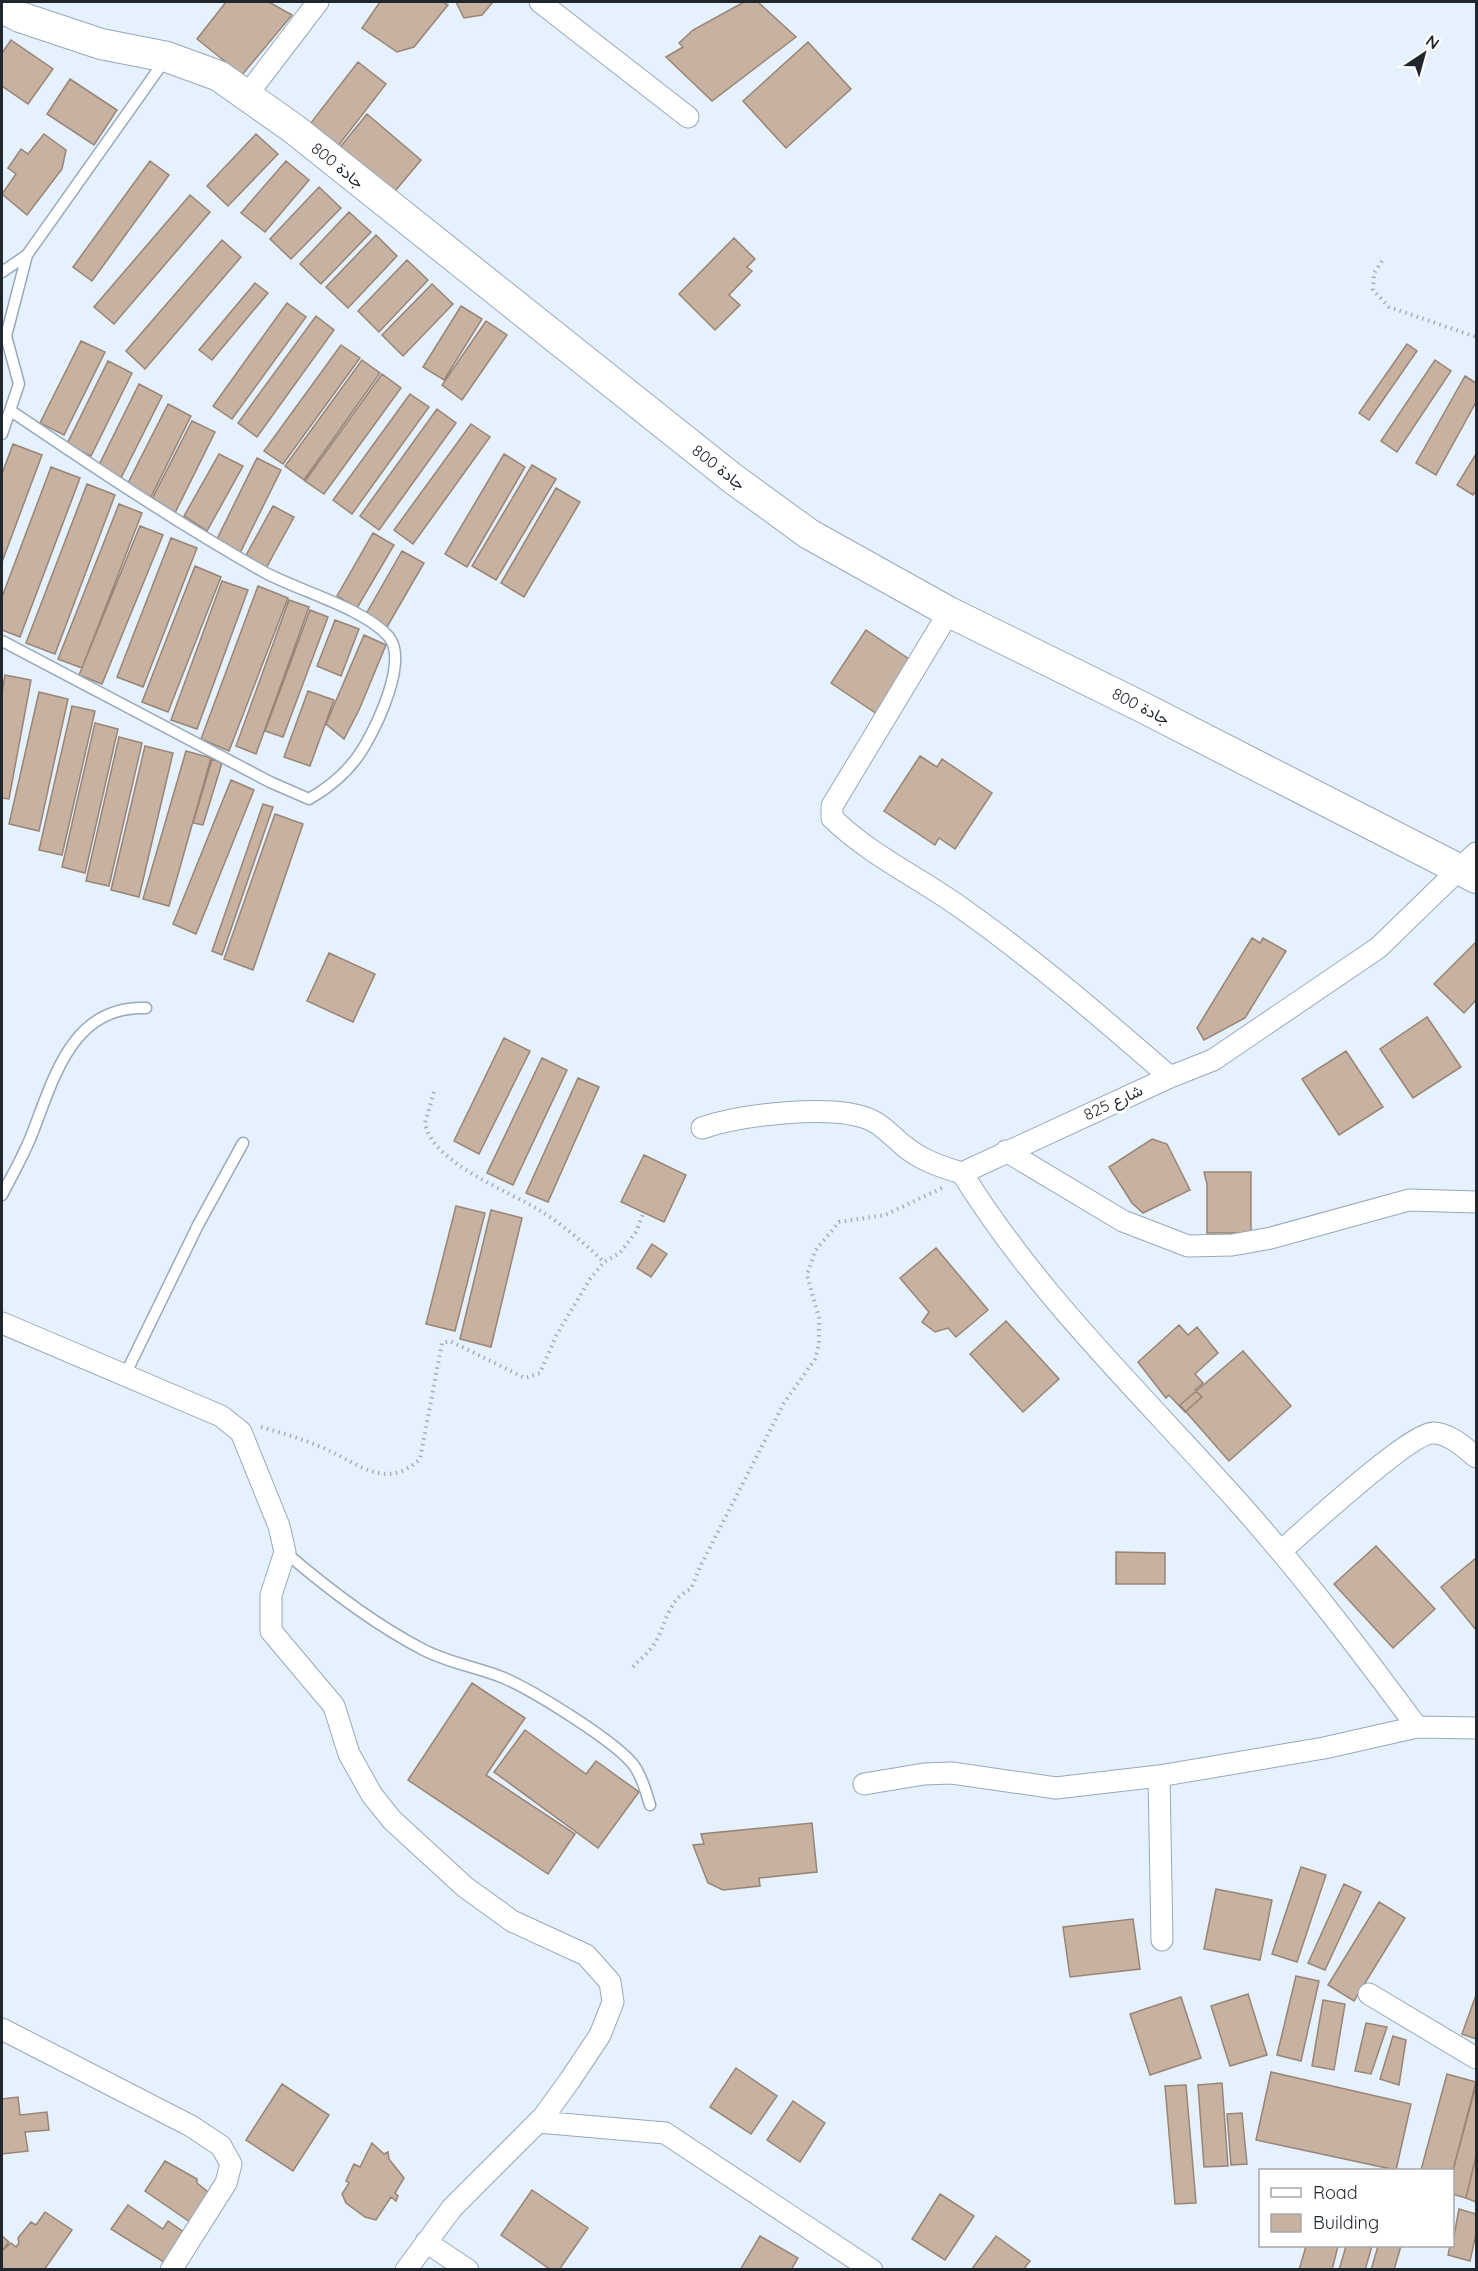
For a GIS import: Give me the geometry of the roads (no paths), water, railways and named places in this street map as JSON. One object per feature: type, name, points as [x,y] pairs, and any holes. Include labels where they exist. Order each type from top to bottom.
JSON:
[{"type":"main road","name":"جادة 800","points":[[2,8],[20,17],[101,44],[167,57],[219,76],[294,129],[732,478],[809,534],[949,612],[1472,867]]},
{"type":"street","points":[[247,95],[318,2]]},
{"type":"street","points":[[540,2],[688,117]]},
{"type":"street","points":[[949,612],[832,806],[832,818],[878,854],[960,906],[1068,988],[1170,1077]]},
{"type":"street","name":"شارع 825","points":[[962,1173],[1006,1151],[1212,1060],[1378,948],[1472,867]]},
{"type":"street","points":[[702,1128],[737,1119],[785,1114],[829,1112],[855,1116],[877,1124],[904,1147],[934,1165],[962,1173],[1017,1255],[1324,1601],[1417,1727]]},
{"type":"street","points":[[1006,1151],[1123,1221],[1188,1246],[1233,1245],[1271,1238],[1409,1200],[1476,1202]]},
{"type":"street","points":[[2,1323],[221,1416],[236,1427],[279,1526],[285,1552],[271,1595],[271,1631],[321,1687],[334,1706],[349,1754],[372,1795],[392,1820],[465,1887],[512,1921],[586,1955],[610,1982],[613,2002],[600,2035],[538,2122],[452,2208],[406,2270]]},
{"type":"street","points":[[1281,1551],[1387,1461],[1427,1434],[1444,1435],[1476,1457]]},
{"type":"street","points":[[864,1784],[924,1774],[952,1773],[1056,1788],[1159,1776],[1324,1748],[1417,1727],[1476,1728]]},
{"type":"street","points":[[1159,1776],[1162,1940]]},
{"type":"street","points":[[1369,1994],[1476,2058]]},
{"type":"street","points":[[2,2029],[192,2126],[221,2146],[231,2164],[226,2183],[171,2270]]},
{"type":"street","points":[[538,2122],[665,2133],[872,2270]]},
{"type":"street","points":[[426,2242],[468,2270]]},
{"type":"lane","points":[[2,272],[27,255],[167,57]]},
{"type":"lane","points":[[2,434],[19,384],[6,336],[27,255]]},
{"type":"lane","points":[[2,641],[270,782],[309,799],[330,787],[364,748],[393,681],[397,655],[389,637],[361,616],[267,574],[169,518],[11,411]]},
{"type":"lane","points":[[2,1196],[32,1135],[58,1068],[78,1036],[101,1018],[131,1007],[146,1008]]},
{"type":"lane","points":[[125,1375],[198,1225],[243,1143]]},
{"type":"lane","points":[[285,1552],[340,1597],[402,1638],[439,1658],[480,1669],[522,1687],[622,1753],[644,1782],[650,1805]]}]
